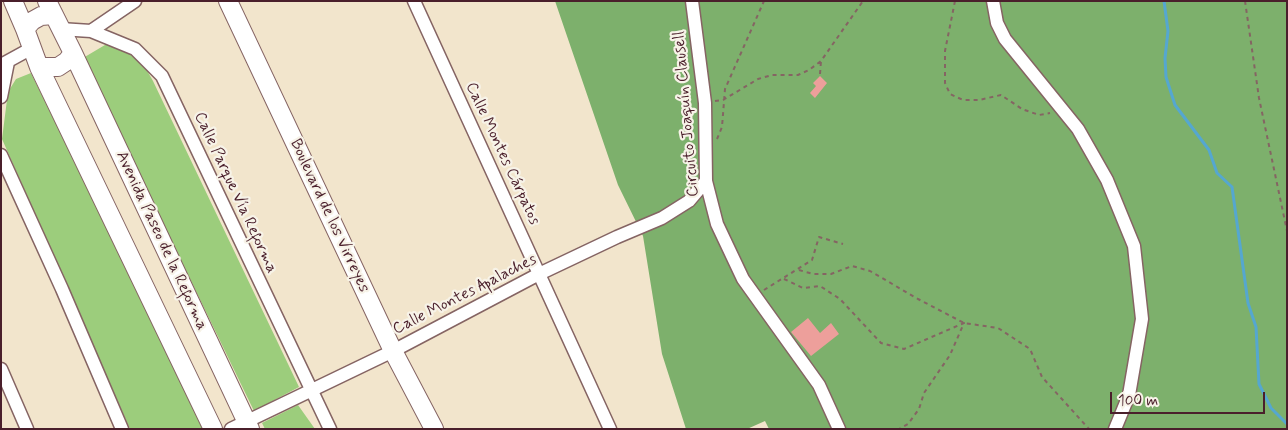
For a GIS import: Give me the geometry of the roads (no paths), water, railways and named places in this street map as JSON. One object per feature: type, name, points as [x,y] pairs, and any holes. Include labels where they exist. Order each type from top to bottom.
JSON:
[{"type":"main road","points":[[13,1],[25,29],[32,21],[41,16],[53,15]]},
{"type":"main road","name":"Boulevard de los Virreyes","points":[[228,1],[393,351],[434,429]]},
{"type":"main road","name":"Avenida Paseo de la Reforma","points":[[53,15],[73,53],[243,426]]},
{"type":"main road","name":"Avenida Paseo de la Reforma","points":[[25,29],[40,67],[213,429]]},
{"type":"main road","points":[[40,67],[58,67],[73,53]]},
{"type":"street","points":[[91,31],[135,1]]},
{"type":"street","name":"Calle Montes Cárpatos","points":[[414,1],[610,429]]},
{"type":"street","name":"Circuito Joaquín Clausell","points":[[692,1],[705,103],[706,180],[725,244],[754,296],[819,385],[839,429]]},
{"type":"street","points":[[993,1],[997,23],[1005,39],[1078,129],[1107,180],[1134,246],[1142,319],[1129,395],[1115,429]]},
{"type":"street","name":"Calle Parque Vía Reforma","points":[[53,15],[135,49],[162,76],[330,429]]},
{"type":"street","points":[[1,98],[5,63],[32,48]]},
{"type":"street","points":[[1,155],[62,289],[122,429]]},
{"type":"street","name":"Calle Montes Apalaches","points":[[243,426],[310,390],[393,351],[539,274],[662,218],[689,201],[706,180]]},
{"type":"street","points":[[1,369],[27,429]]},
{"type":"waterway","points":[[1164,1],[1168,31],[1165,58],[1166,77],[1175,105],[1209,150],[1217,173],[1232,187],[1248,303],[1256,327],[1259,384],[1271,408],[1287,424]]}]
